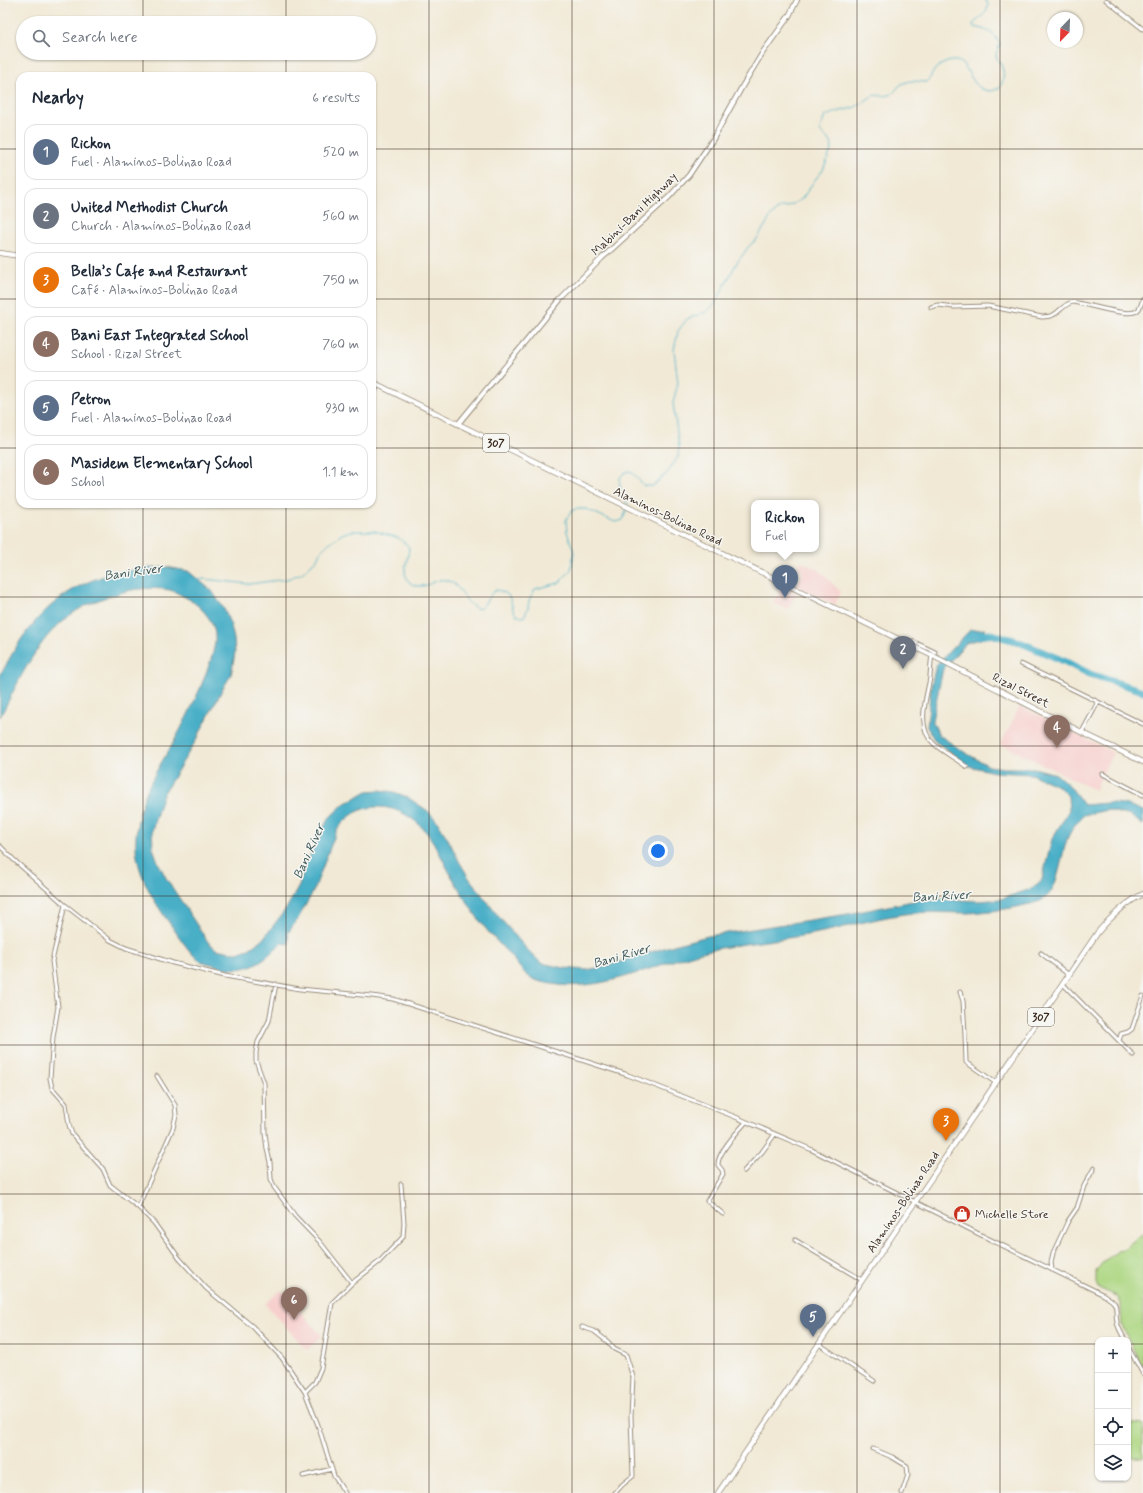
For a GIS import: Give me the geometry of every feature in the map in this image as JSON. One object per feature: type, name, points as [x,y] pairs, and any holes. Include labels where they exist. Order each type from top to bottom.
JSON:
[{"type":"main road","name":"Mabini-Bani Highway","points":[[458,424],[560,300],[602,258],[669,197],[689,175],[713,139],[763,52],[789,16],[797,0]]},
{"type":"main road","points":[[0,253],[16,255]]},
{"type":"main road","name":"Alaminos-Bolinao Road","points":[[378,384],[904,643],[934,655],[955,668]]},
{"type":"main road","name":"Rizal Street","points":[[955,668],[1143,762]]},
{"type":"main road","name":"Alaminos-Bolinao Road","points":[[718,1493],[1098,932],[1125,905],[1143,894]]},
{"type":"street","points":[[1106,0],[1143,28]]},
{"type":"street","points":[[931,308],[938,305],[954,307],[988,306],[1042,317],[1049,317],[1054,316],[1072,302],[1124,313],[1135,312],[1139,308],[1143,298]]},
{"type":"street","points":[[376,389],[378,384]]},
{"type":"street","points":[[934,655],[924,713],[925,729],[928,738],[934,744],[967,766]]},
{"type":"street","points":[[1021,664],[1143,724]]},
{"type":"street","points":[[1082,732],[1098,702]]},
{"type":"street","points":[[1103,774],[1143,795]]},
{"type":"street","points":[[0,846],[66,905],[110,940],[126,948],[173,963],[225,976],[310,990],[372,996],[393,1000],[655,1084],[775,1134],[1114,1301],[1116,1305],[1117,1323],[1123,1337]]},
{"type":"street","points":[[66,905],[52,961],[58,1007],[53,1037],[51,1084],[52,1088],[66,1104],[68,1125],[72,1134],[103,1169],[107,1180],[113,1188],[138,1207],[154,1223],[179,1258],[206,1288],[253,1327],[282,1358],[305,1392],[320,1430],[332,1469],[336,1479],[345,1493]]},
{"type":"street","points":[[1041,953],[1069,975]]},
{"type":"street","points":[[276,984],[269,1021],[258,1042],[256,1052],[256,1061],[264,1083],[265,1138],[270,1162],[271,1179],[274,1187],[295,1216],[320,1242],[352,1283]]},
{"type":"street","points":[[1063,984],[1134,1056]]},
{"type":"street","points":[[960,992],[963,1001],[966,1034],[966,1062],[996,1083]]},
{"type":"street","points":[[1119,1041],[1121,1034],[1132,1029],[1143,996]]},
{"type":"street","points":[[138,1207],[168,1140],[176,1118],[175,1105],[157,1076]]},
{"type":"street","points":[[723,1214],[707,1201],[723,1174],[718,1165],[719,1158],[737,1131],[746,1122]]},
{"type":"street","points":[[744,1171],[762,1152],[775,1134]]},
{"type":"street","points":[[1052,1270],[1051,1262],[1053,1253],[1068,1221],[1077,1208],[1084,1186],[1094,1168]]},
{"type":"street","points":[[305,1392],[315,1382],[321,1368],[332,1303],[352,1283],[377,1264],[403,1236],[404,1222],[401,1184]]},
{"type":"street","points":[[795,1240],[862,1280]]},
{"type":"street","points":[[582,1327],[594,1331],[614,1349],[626,1355],[634,1377],[631,1416],[633,1476],[615,1493]]},
{"type":"street","points":[[818,1344],[874,1381]]},
{"type":"street","points":[[1131,1352],[1143,1374]]},
{"type":"street","points":[[873,1449],[892,1457],[907,1466],[908,1475],[902,1493]]},
{"type":"street","points":[[303,1476],[332,1469]]},
{"type":"shaded area","points":[[801,561],[819,570],[841,592],[835,605],[797,586],[803,571],[798,568]]},
{"type":"shaded area","points":[[782,586],[796,594],[788,609],[773,603]]},
{"type":"shaded area","points":[[1020,706],[1113,752],[1095,790],[1001,744]]},
{"type":"shaded area","points":[[281,1290],[322,1336],[307,1350],[265,1304]]},
{"type":"green space","points":[[1143,1233],[1143,1368],[1131,1344],[1131,1337],[1128,1337],[1122,1326],[1121,1303],[1117,1296],[1098,1288],[1096,1283],[1096,1271],[1103,1262],[1119,1250],[1121,1251]]},
{"type":"green space","points":[[1131,1423],[1143,1425],[1143,1458],[1131,1456]]},
{"type":"water","name":"Bani River","points":[[166,567],[188,571],[212,591],[224,609],[231,626],[234,639],[235,653],[231,675],[195,742],[162,796],[152,830],[153,848],[166,878],[208,942],[216,949],[240,952],[249,949],[263,939],[286,909],[299,886],[306,863],[328,819],[345,803],[367,791],[379,790],[394,792],[407,797],[428,811],[436,820],[448,839],[469,878],[499,917],[541,963],[564,968],[585,970],[603,967],[708,936],[848,914],[918,900],[944,899],[980,901],[1001,899],[1031,889],[1042,880],[1052,839],[1069,810],[1068,796],[1058,786],[1031,774],[994,772],[969,766],[935,741],[927,727],[931,686],[936,665],[970,630],[985,629],[987,637],[966,643],[943,669],[932,720],[939,735],[964,752],[989,766],[1004,768],[1034,768],[1056,774],[1069,785],[1084,805],[1114,803],[1127,805],[1143,811],[1143,825],[1131,816],[1107,810],[1084,815],[1073,828],[1067,840],[1052,889],[1047,896],[1034,903],[981,912],[936,912],[891,916],[814,934],[741,944],[706,951],[624,977],[603,982],[581,985],[560,985],[538,981],[522,970],[476,916],[452,877],[431,838],[417,823],[393,809],[381,807],[368,808],[356,812],[345,820],[336,832],[314,890],[288,933],[289,944],[281,943],[265,958],[250,966],[232,969],[222,967],[200,961],[191,953],[165,917],[148,889],[137,859],[136,848],[138,821],[147,790],[191,708],[212,657],[215,644],[214,629],[212,623],[204,612],[189,599],[173,591],[150,588],[123,592],[99,600],[78,610],[62,621],[38,649],[27,665],[0,717],[0,674],[22,638],[52,605],[68,593],[84,584],[102,577],[122,572]]},
{"type":"waterway","points":[[628,505],[619,482],[623,474],[628,471],[632,472],[644,486],[653,486],[668,472],[678,457],[679,446],[673,403],[678,383],[674,350],[678,331],[687,319],[706,312],[715,304],[736,264],[749,246],[757,239],[771,216],[780,208],[787,207],[802,199],[823,170],[832,148],[831,142],[820,132],[825,116],[854,108],[874,95],[882,96],[892,94],[898,87],[907,82],[926,82],[939,66],[950,61],[958,61],[963,65],[976,84],[982,89],[990,91],[999,89],[1002,81],[1003,70],[997,59],[996,53],[1000,44],[992,34],[986,30],[974,27],[973,24],[983,16],[988,4],[985,0]]},
{"type":"waterway","points":[[199,580],[204,579],[249,584],[287,579],[302,573],[317,559],[320,552],[329,543],[342,534],[350,531],[374,531],[399,538],[409,547],[405,572],[408,581],[415,586],[425,586],[439,580],[446,580],[455,585],[467,601],[479,609],[493,592],[496,590],[501,591],[508,595],[516,615],[524,617],[528,608],[529,600],[535,589],[559,583],[571,570],[574,552],[567,532],[566,520],[571,512],[575,509],[586,509],[615,522],[623,520],[627,508]]},
{"type":"waterway","points":[[978,636],[990,634],[1017,641],[1090,674],[1143,691]]},
{"type":"place","name":"Rickon","points":[[785,598]]},
{"type":"place","name":"United Methodist Church","points":[[903,669]]},
{"type":"place","name":"Bani East Integrated School","points":[[1057,748]]},
{"type":"place","name":"Bella’s Cafe and Restaurant","points":[[946,1141]]},
{"type":"place","name":"Michelle Store","points":[[962,1214]]},
{"type":"place","name":"Masidem Elementary School","points":[[294,1320]]},
{"type":"place","name":"Petron","points":[[813,1337]]}]
